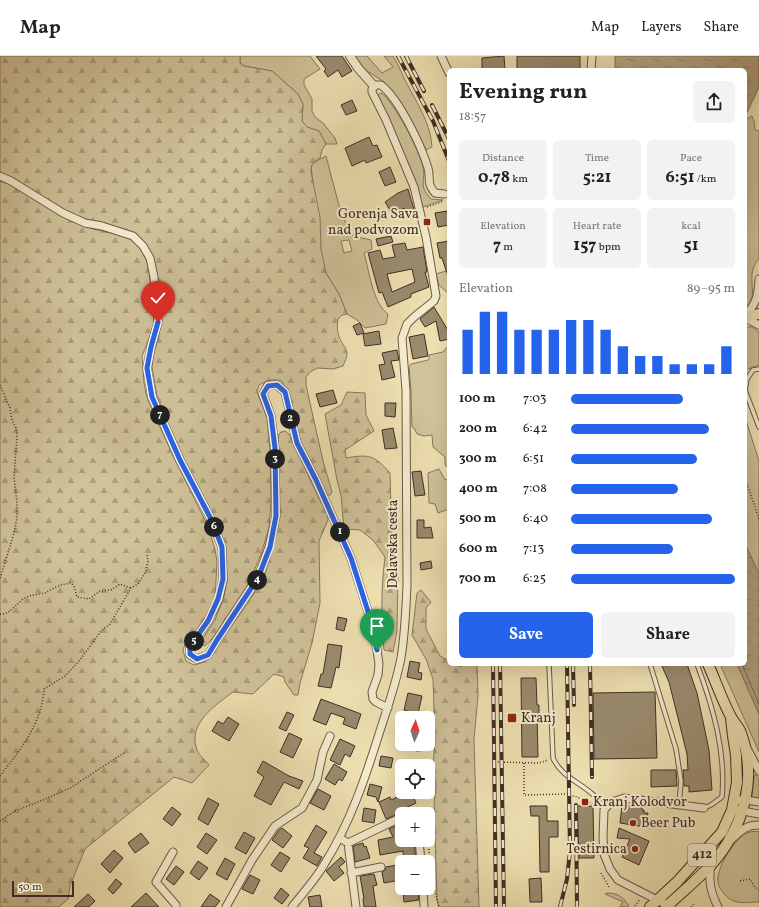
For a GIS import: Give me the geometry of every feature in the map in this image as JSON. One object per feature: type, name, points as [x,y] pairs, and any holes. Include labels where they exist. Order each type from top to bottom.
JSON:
[{"type":"main road","points":[[747,317],[759,314]]},
{"type":"main road","name":"412","points":[[668,907],[711,865],[728,843],[736,828],[746,800],[748,784],[744,743],[740,730],[731,718],[709,666]]},
{"type":"main road","name":"412","points":[[654,903],[677,882],[722,832],[733,805],[737,782],[737,768],[731,718]]},
{"type":"street","points":[[350,56],[358,68],[374,86],[381,85],[390,94],[412,130],[420,148],[429,169],[429,183],[431,188],[435,193],[445,197]]},
{"type":"street","points":[[441,56],[447,69]]},
{"type":"street","points":[[591,68],[592,56]]},
{"type":"street","name":"Delavska cesta","points":[[292,907],[324,865],[340,838],[361,786],[388,708],[401,658],[406,616],[406,391],[402,338],[407,324],[434,301],[436,296],[417,197],[390,127],[372,92],[374,86]]},
{"type":"street","points":[[0,176],[11,180],[58,209],[85,223],[102,226],[133,236],[143,246],[150,258],[154,276],[158,322],[147,368],[152,397],[183,466],[211,519],[222,547],[223,579],[218,599],[208,621],[190,646],[190,654],[197,659],[208,655],[258,578],[270,547],[276,516],[275,448],[271,416],[263,394],[268,386],[277,385],[285,392],[297,443],[316,480],[351,558],[371,621],[377,650],[379,664],[378,675],[372,692],[373,698],[376,702],[388,708]]},
{"type":"street","points":[[747,315],[753,308],[758,297],[759,279]]},
{"type":"street","points":[[747,318],[759,325]]},
{"type":"street","points":[[226,907],[252,860],[275,826],[302,808],[317,780],[323,752],[330,736]]},
{"type":"street","points":[[744,743],[759,771]]},
{"type":"street","points":[[668,907],[654,903],[618,880],[610,869],[604,854],[601,809],[624,798],[704,808]]},
{"type":"street","points":[[733,805],[746,800],[759,802]]},
{"type":"street","points":[[733,805],[743,810],[759,814]]},
{"type":"street","points":[[348,843],[395,820]]},
{"type":"street","points":[[728,843],[741,830],[759,825]]},
{"type":"street","points":[[340,838],[348,843]]},
{"type":"street","points":[[348,843],[356,907]]},
{"type":"street","points":[[173,852],[156,882],[176,906]]},
{"type":"street","points":[[711,865],[709,883],[712,895],[718,907]]},
{"type":"street","points":[[351,873],[381,867]]},
{"type":"street","points":[[423,895],[424,907]]},
{"type":"lane","points":[[747,379],[752,370],[759,369]]},
{"type":"lane","points":[[747,395],[759,427]]},
{"type":"lane","points":[[549,666],[553,758],[556,766],[561,772],[601,802],[601,809]]},
{"type":"lane","points":[[651,666],[676,748],[681,781],[679,805]]},
{"type":"lane","points":[[698,666],[712,708],[722,756],[722,797],[704,808]]},
{"type":"path","points":[[423,208],[445,197]]},
{"type":"path","points":[[0,385],[10,408],[12,420],[16,428],[17,436],[14,477],[18,503],[14,533],[0,579]]},
{"type":"path","points":[[747,484],[759,519]]},
{"type":"path","points":[[0,776],[30,736],[42,703],[44,689],[65,676],[80,660],[101,631],[110,624],[131,588],[138,584],[145,573],[148,562],[147,554]]},
{"type":"path","points":[[0,614],[10,611],[23,599],[45,593],[60,584],[72,583],[77,597],[89,599],[100,591],[111,590],[120,584],[131,588]]},
{"type":"path","points":[[0,821],[15,811],[70,788],[124,753]]},
{"type":"path","points":[[498,762],[539,763],[553,758]]},
{"type":"path","points":[[524,763],[524,795],[568,795],[594,804],[601,809]]},
{"type":"path","points":[[429,847],[432,880],[438,907]]},
{"type":"path","points":[[600,873],[609,887]]},
{"type":"path","points":[[740,881],[750,878],[754,886],[759,890]]},
{"type":"path","points":[[691,907],[694,904]]},
{"type":"green space","points":[[0,56],[240,56],[240,63],[244,66],[272,71],[298,94],[303,104],[302,121],[307,127],[319,131],[326,144],[322,150],[320,158],[312,165],[311,172],[320,217],[321,249],[326,273],[339,294],[347,314],[342,315],[338,319],[337,327],[339,337],[346,349],[347,354],[343,366],[333,369],[317,368],[310,372],[306,377],[306,385],[323,461],[332,492],[330,495],[327,495],[304,450],[282,381],[267,381],[259,385],[257,392],[267,418],[270,451],[271,501],[269,528],[261,554],[250,581],[212,639],[205,646],[200,643],[215,620],[224,596],[227,580],[226,554],[218,524],[181,454],[168,426],[157,396],[152,367],[159,336],[160,322],[157,278],[134,233],[79,217],[0,172]]},
{"type":"green space","points":[[240,56],[310,56],[320,69],[304,79],[304,85],[312,99],[312,111],[315,117],[323,123],[335,138],[337,144],[326,144],[319,131],[306,127],[302,121],[303,104],[298,94],[272,71],[244,66],[240,63]]},
{"type":"green space","points":[[355,56],[367,56],[382,73],[393,67],[384,56],[393,56],[423,114],[429,130],[432,147],[426,150],[409,116],[393,91],[384,82],[364,68]]},
{"type":"green space","points":[[381,93],[393,106],[406,127],[417,150],[424,170],[423,187],[431,199],[443,200],[423,207],[400,144],[377,97]]},
{"type":"green space","points":[[752,116],[755,130],[759,131],[759,258],[753,269],[752,295],[747,306],[747,119]]},
{"type":"green space","points":[[326,156],[341,213],[353,236],[371,240],[372,249],[364,253],[375,295],[383,309],[388,314],[386,324],[365,328],[357,320],[347,314],[339,294],[326,273],[322,257],[311,166],[313,163]],"holes":[[[349,240],[352,251],[344,253],[341,241]]]},
{"type":"green space","points":[[0,181],[10,184],[67,219],[93,229],[120,235],[130,239],[139,246],[147,261],[152,293],[154,323],[142,356],[144,383],[147,398],[173,456],[207,524],[215,549],[217,562],[215,598],[196,632],[187,639],[183,650],[186,661],[194,665],[205,662],[248,603],[264,577],[278,528],[278,441],[279,434],[281,432],[285,431],[289,434],[320,501],[327,511],[328,520],[319,541],[320,603],[312,643],[298,695],[294,695],[285,682],[284,677],[274,674],[253,694],[233,692],[212,709],[200,723],[196,731],[195,740],[198,752],[209,765],[192,783],[174,777],[85,849],[70,886],[68,899],[59,907],[0,907]]},
{"type":"green space","points":[[447,271],[447,292],[439,285],[436,274]]},
{"type":"green space","points":[[747,327],[752,327],[759,332],[759,365],[747,370]]},
{"type":"green space","points":[[447,347],[447,467],[445,465],[445,457],[433,447],[432,435],[424,436],[417,434],[412,427],[409,367],[411,364],[428,360],[429,355],[443,352]]},
{"type":"green space","points":[[347,392],[365,393],[366,415],[374,431],[345,450],[346,458],[361,456],[371,457],[380,462],[390,473],[392,543],[398,574],[397,631],[393,652],[384,650],[383,639],[382,592],[385,557],[373,540],[360,530],[344,529],[341,495],[325,414],[341,405]]},
{"type":"green space","points":[[747,423],[759,461],[759,574],[747,548]]},
{"type":"green space","points":[[439,469],[445,480],[447,479],[447,510],[438,513],[435,504],[429,503],[428,473]]},
{"type":"green space","points":[[421,590],[431,602],[426,608],[426,629],[440,656],[447,660],[447,666],[477,666],[478,695],[474,740],[479,907],[439,907],[437,900],[434,804],[436,785],[435,759],[434,759],[435,711],[433,679],[426,659],[412,635],[417,593]]},
{"type":"green space","points":[[721,666],[738,666],[759,714],[759,752]]},
{"type":"green space","points":[[756,775],[759,779],[759,798],[752,797],[754,776]]},
{"type":"green space","points":[[759,831],[759,902],[743,903],[731,900],[722,891],[718,883],[718,877],[723,862],[733,846],[744,834]]},
{"type":"green space","points":[[608,893],[621,897],[629,907],[620,907],[623,902],[605,894]]},
{"type":"water","points":[[615,56],[759,56],[759,87],[747,113],[747,68],[615,68]]},
{"type":"water","points":[[747,548],[759,574],[759,714],[738,666],[747,666]]},
{"type":"building","points":[[316,56],[342,56],[352,71],[342,77],[338,70],[328,77],[324,71],[326,69]]},
{"type":"building","points":[[504,56],[505,68],[482,68],[482,58]]},
{"type":"building","points":[[517,56],[580,56],[580,68],[517,68]]},
{"type":"building","points":[[352,100],[357,111],[346,115],[341,105]]},
{"type":"building","points":[[369,137],[373,146],[377,145],[382,157],[366,163],[365,160],[352,166],[345,148]]},
{"type":"building","points":[[390,167],[396,182],[385,186],[379,172]]},
{"type":"building","points":[[408,189],[416,216],[408,219],[404,208],[393,215],[385,202],[398,193]]},
{"type":"building","points":[[447,211],[447,225],[438,227],[435,213]]},
{"type":"building","points":[[391,236],[393,242],[378,246],[376,239]]},
{"type":"building","points":[[447,241],[447,273],[442,258],[440,258],[437,243]]},
{"type":"building","points":[[405,243],[407,250],[423,247],[427,272],[425,272],[429,287],[411,294],[411,297],[388,307],[382,292],[379,293],[368,253],[380,250],[383,259],[395,257],[392,245]],"holes":[[[412,269],[415,282],[392,292],[387,274]]]},
{"type":"building","points":[[434,307],[447,329],[447,339],[440,341],[436,321],[425,327],[420,319]]},
{"type":"building","points":[[360,323],[364,333],[357,335],[353,326]]},
{"type":"building","points":[[379,331],[381,344],[365,346],[363,334]]},
{"type":"building","points":[[424,334],[428,356],[413,359],[409,337]]},
{"type":"building","points":[[397,350],[399,360],[391,361],[395,377],[382,380],[379,365],[385,364],[382,353]]},
{"type":"building","points":[[333,390],[337,403],[320,407],[316,394]]},
{"type":"building","points":[[385,403],[396,403],[395,417],[385,416]]},
{"type":"building","points":[[393,428],[397,448],[385,449],[382,430]]},
{"type":"building","points":[[421,471],[425,495],[415,496],[412,472]]},
{"type":"building","points":[[417,520],[424,520],[424,528],[431,527],[433,538],[417,538]]},
{"type":"building","points":[[431,561],[432,568],[421,570],[420,563]]},
{"type":"building","points":[[338,617],[347,619],[344,631],[336,629]]},
{"type":"building","points":[[328,644],[342,646],[339,668],[336,667],[331,688],[318,686],[321,674],[323,674]]},
{"type":"building","points":[[410,661],[420,663],[418,672],[422,673],[421,680],[407,677]]},
{"type":"building","points":[[662,666],[688,666],[697,693],[709,750],[712,790],[689,792],[689,786],[684,786],[683,770],[688,770],[687,754],[669,682]]},
{"type":"building","points":[[521,678],[536,678],[537,705],[539,705],[539,716],[537,716],[538,757],[522,757]]},
{"type":"building","points":[[655,692],[657,758],[594,759],[593,693]]},
{"type":"building","points":[[408,693],[422,696],[419,711],[404,710]]},
{"type":"building","points":[[321,699],[361,714],[356,729],[343,724],[345,718],[331,713],[326,725],[313,720]]},
{"type":"building","points":[[287,712],[294,715],[286,731],[279,728]]},
{"type":"building","points":[[228,717],[239,724],[229,741],[212,731],[218,721],[223,724]]},
{"type":"building","points":[[289,733],[302,739],[293,758],[280,752]]},
{"type":"building","points":[[340,739],[355,746],[350,757],[345,754],[340,765],[330,760]]},
{"type":"building","points":[[381,756],[393,758],[391,768],[379,766]]},
{"type":"building","points":[[263,761],[289,776],[303,781],[299,789],[284,782],[271,805],[254,796],[264,777],[257,772]]},
{"type":"building","points":[[334,764],[347,772],[342,781],[339,779],[335,785],[325,779]]},
{"type":"building","points":[[651,770],[676,770],[677,786],[651,787]]},
{"type":"building","points":[[370,784],[382,787],[378,802],[376,797],[367,795]]},
{"type":"building","points":[[318,789],[331,796],[324,810],[310,803]]},
{"type":"building","points":[[390,797],[391,800],[395,798],[414,799],[416,803],[408,807],[395,807],[395,815],[386,819],[379,802]]},
{"type":"building","points":[[208,798],[219,804],[208,825],[198,819]]},
{"type":"building","name":"Beer Pub","points":[[622,805],[642,807],[644,813],[648,813],[645,827],[620,823]]},
{"type":"building","points":[[530,806],[547,806],[547,821],[558,821],[558,837],[549,837],[549,872],[540,872],[539,816],[531,816]]},
{"type":"building","points":[[577,806],[593,806],[594,858],[579,858]]},
{"type":"building","points":[[172,807],[181,814],[172,826],[163,819]]},
{"type":"building","points":[[364,808],[376,810],[374,823],[362,821]]},
{"type":"building","points":[[316,825],[327,832],[314,853],[322,857],[317,866],[303,858],[309,848],[304,846]]},
{"type":"building","points":[[395,826],[395,847],[415,847],[415,855],[403,855],[403,851],[380,855],[378,840],[393,837],[389,829]]},
{"type":"building","points":[[282,828],[292,836],[283,848],[272,840]]},
{"type":"building","name":"Testirnica","points":[[619,828],[649,841],[639,865],[622,857],[630,839],[617,838]]},
{"type":"building","points":[[244,832],[255,838],[246,854],[235,848]]},
{"type":"building","points":[[141,833],[149,843],[135,853],[128,843]]},
{"type":"building","points":[[206,833],[217,840],[207,854],[197,847]]},
{"type":"building","points":[[363,843],[364,847],[366,846],[370,858],[355,862],[353,846]]},
{"type":"building","points":[[114,850],[123,858],[110,873],[101,864]]},
{"type":"building","points":[[280,852],[290,858],[281,872],[271,865]]},
{"type":"building","points":[[341,857],[345,862],[339,867],[344,873],[334,881],[326,871]]},
{"type":"building","points":[[225,858],[235,864],[227,880],[216,874]]},
{"type":"building","points":[[198,861],[208,868],[199,880],[190,873]]},
{"type":"building","points":[[395,865],[395,881],[384,883],[382,872],[386,867]]},
{"type":"building","points":[[176,866],[184,872],[174,885],[166,879]]},
{"type":"building","points":[[374,874],[377,885],[373,886],[376,907],[364,907],[360,876]]},
{"type":"building","points":[[250,875],[260,880],[253,894],[242,889]]},
{"type":"building","points":[[541,878],[542,902],[530,902],[529,879]]},
{"type":"building","points":[[116,879],[122,884],[113,894],[108,889]]},
{"type":"building","points":[[281,888],[289,895],[282,904],[274,898]]},
{"type":"building","points":[[146,893],[159,907],[131,907]]},
{"type":"building","points":[[88,894],[95,901],[89,907],[74,907]]},
{"type":"building","points":[[210,894],[220,901],[215,907],[201,907]]},
{"type":"building","points":[[320,895],[322,907],[310,907],[308,897]]},
{"type":"building","points":[[403,895],[419,895],[419,900],[404,902]]},
{"type":"railway","points":[[398,56],[433,121],[447,156]]},
{"type":"railway","points":[[406,56],[424,91]]},
{"type":"railway","points":[[432,105],[447,135]]},
{"type":"railway","points":[[493,666],[496,907]]},
{"type":"railway","points":[[500,666],[504,907]]},
{"type":"railway","points":[[560,907],[567,879],[570,851],[567,666]]},
{"type":"railway","points":[[573,666],[574,705]]},
{"type":"railway","points":[[590,666],[592,777]]},
{"type":"railway","points":[[576,805],[577,907]]},
{"type":"place","name":"Gorenja Sava nad podvozom","points":[[427,222]]},
{"type":"place","name":"Kranj","points":[[512,718]]},
{"type":"place","name":"Kranj Kolodvor","points":[[585,802]]},
{"type":"place","name":"Beer Pub","points":[[633,823]]},
{"type":"place","name":"Testirnica","points":[[635,849]]},
{"type":"route","points":[[158,322],[147,368],[152,397],[170,440],[211,519],[222,547],[223,579],[218,599],[208,621],[190,646],[190,654],[197,659],[208,655],[258,578],[270,547],[276,516],[275,448],[271,416],[263,394],[268,386],[272,385],[277,385],[285,392],[288,411],[297,443],[316,480],[351,558],[371,621],[377,650]]}]
